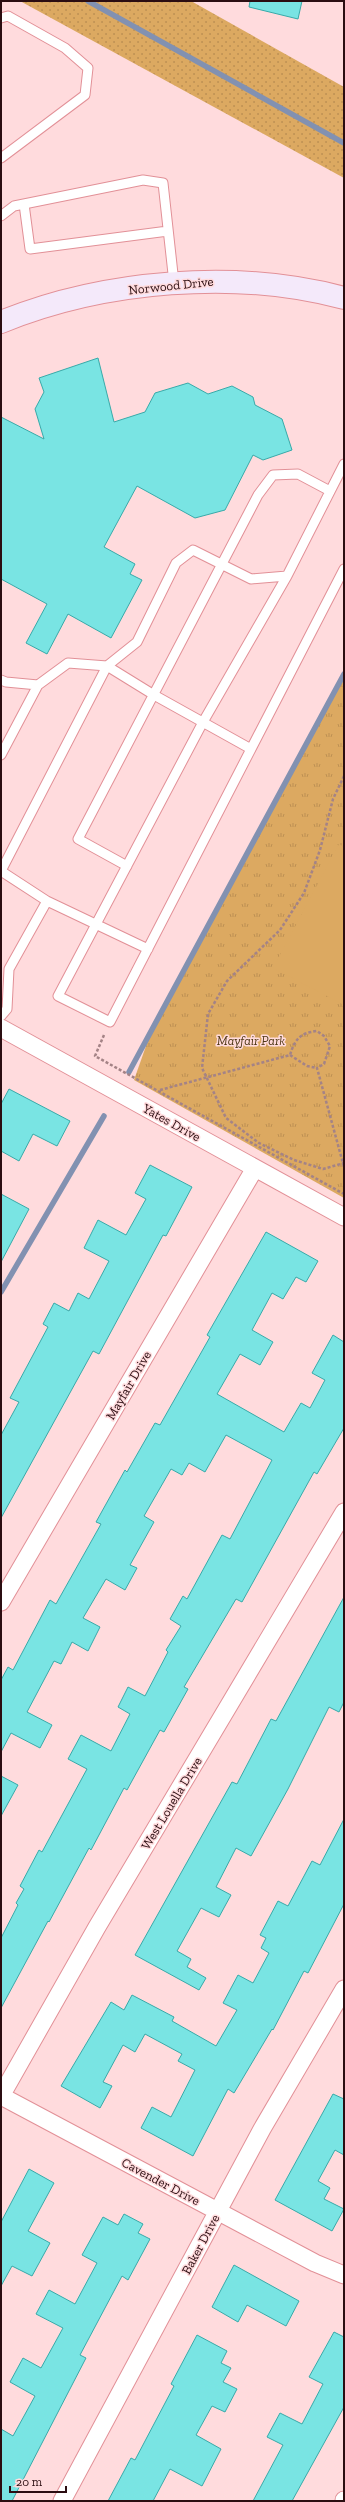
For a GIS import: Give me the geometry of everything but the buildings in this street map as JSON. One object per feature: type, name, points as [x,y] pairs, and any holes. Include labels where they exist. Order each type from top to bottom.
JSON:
[{"type":"main road","name":"Norwood Drive","points":[[1,322],[60,301],[174,282],[218,280],[284,285],[344,298]]},
{"type":"street","name":"Yates Drive","points":[[1,1028],[344,1217]]},
{"type":"street","name":"Mayfair Drive","points":[[1,1602],[255,1168]]},
{"type":"street","name":"West Louella Drive","points":[[1,2096],[96,1927],[344,1512]]},
{"type":"street","name":"Baker Drive","points":[[62,2501],[262,2129],[344,1989]]},
{"type":"street","name":"Cavender Drive","points":[[1,2096],[315,2263],[344,2276]]},
{"type":"lane","points":[[1,18],[8,16],[65,48],[88,68],[85,95],[1,158]]},
{"type":"lane","points":[[1,216],[14,206],[143,180],[163,184],[174,282]]},
{"type":"lane","points":[[24,204],[30,249],[168,231]]},
{"type":"lane","points":[[344,464],[287,576],[203,722],[58,996],[110,1022],[344,569]]},
{"type":"lane","points":[[127,866],[78,839],[223,565],[258,495],[273,475],[298,474],[330,491]]},
{"type":"lane","points":[[148,949],[47,900],[1,871],[107,666],[137,642],[176,563],[193,550],[251,579],[287,576]]},
{"type":"lane","points":[[1,755],[38,685],[68,664],[107,666],[154,695],[252,749]]},
{"type":"lane","points":[[1,680],[6,682],[38,685]]},
{"type":"lane","points":[[1,1016],[7,1009],[9,969],[47,900]]},
{"type":"path","points":[[317,1068],[344,1165],[323,1169],[294,1160],[259,1143],[226,1118],[202,1068],[208,1014],[227,981],[280,930],[304,893],[320,850],[333,799],[344,776]]},
{"type":"path","points":[[110,1022],[95,1056],[160,1090],[344,1194]]},
{"type":"path","points":[[160,1090],[290,1055],[307,1066],[317,1068],[324,1064],[330,1046],[324,1036],[317,1031],[304,1033],[294,1042],[290,1055]]},
{"type":"green space","points":[[20,1],[191,1],[344,87],[344,178]]},
{"type":"green space","name":"Mayfair Park","points":[[344,677],[344,1198],[134,1080],[152,1029]]},
{"type":"green space","points":[[339,844],[344,847],[344,1005],[273,968]]},
{"type":"waterway","points":[[88,1],[344,143]]},
{"type":"waterway","points":[[129,1072],[344,674]]},
{"type":"waterway","points":[[1,1292],[104,1116]]}]
